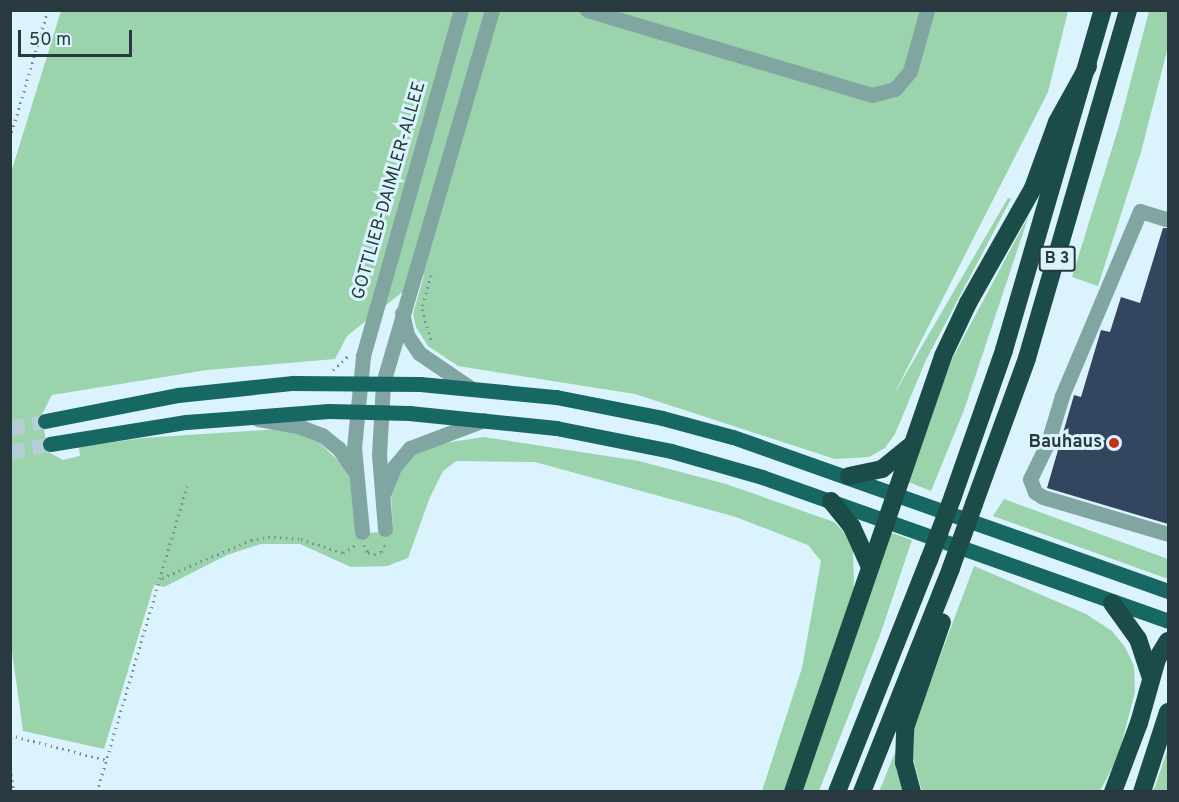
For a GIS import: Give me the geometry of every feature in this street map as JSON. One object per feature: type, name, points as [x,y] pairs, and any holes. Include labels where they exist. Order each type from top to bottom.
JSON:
[{"type":"highway","name":"B 3","points":[[837,792],[929,560],[1004,350],[1103,10]]},
{"type":"highway","name":"B 3","points":[[862,792],[948,575],[1030,347],[1128,10]]},
{"type":"highway","points":[[793,792],[911,445],[953,333],[1033,188],[1057,122],[1088,66]]},
{"type":"highway","points":[[849,476],[882,469],[911,445]]},
{"type":"highway","points":[[831,501],[852,527],[870,567]]},
{"type":"highway","points":[[912,792],[904,763],[905,728],[942,623],[948,575]]},
{"type":"highway","points":[[1112,603],[1138,639],[1151,679]]},
{"type":"highway","points":[[1113,792],[1139,723],[1151,679],[1162,649],[1168,641]]},
{"type":"highway","points":[[1142,792],[1168,712]]},
{"type":"main road","points":[[45,421],[239,387],[383,383],[469,387],[556,397],[662,418],[849,476],[1011,538],[1168,591]]},
{"type":"main road","points":[[50,444],[243,416],[355,411],[486,419],[556,428],[671,451],[831,501],[1112,603],[1168,621]]},
{"type":"street","name":"GOTTLIEB-DAIMLER-ALLEE","points":[[362,531],[355,472],[355,411],[359,383],[461,10]]},
{"type":"street","points":[[385,529],[382,501],[380,412],[383,383],[418,256],[492,10]]},
{"type":"street","points":[[587,10],[872,94],[895,89],[910,71],[927,10]]},
{"type":"street","points":[[1166,219],[1140,211],[1062,396],[1048,442],[1030,479],[1035,492],[1043,497],[1168,534]]},
{"type":"street","points":[[402,311],[407,335],[424,358],[469,387]]},
{"type":"street","points":[[243,416],[298,426],[322,435],[339,449],[355,472]]},
{"type":"street","points":[[382,501],[387,479],[410,448],[486,419]]},
{"type":"path","points":[[10,138],[48,10]]},
{"type":"path","points":[[418,256],[432,276],[422,309],[434,348],[424,358]]},
{"type":"path","points":[[97,792],[162,578],[187,486]]},
{"type":"path","points":[[362,531],[364,548],[374,554],[386,548],[385,529]]},
{"type":"path","points":[[162,578],[251,540],[268,537],[301,539],[343,553],[357,544],[362,531]]},
{"type":"path","points":[[10,735],[106,760]]},
{"type":"path","points":[[10,768],[14,792]]},
{"type":"green space","points":[[61,11],[1068,11],[1048,92],[893,396],[1008,198],[1011,199],[926,360],[895,434],[885,448],[869,457],[835,459],[635,394],[458,366],[428,346],[416,327],[413,314],[424,275],[347,336],[335,359],[207,370],[52,395],[42,414],[47,451],[63,460],[80,456],[79,447],[143,438],[280,429],[310,434],[346,468],[352,483],[357,534],[393,531],[391,495],[397,472],[414,455],[431,445],[484,437],[639,461],[726,484],[834,522],[846,534],[853,550],[854,588],[785,791],[762,791],[802,668],[821,561],[808,545],[736,517],[535,462],[456,461],[443,471],[430,497],[408,558],[387,566],[351,567],[300,544],[261,544],[227,555],[164,587],[154,585],[104,749],[23,731],[10,637],[10,176]]},
{"type":"green space","points":[[1149,11],[1168,11],[1168,47],[1141,152],[1098,286],[1072,277],[1119,126]]},
{"type":"green space","points":[[1029,215],[964,410],[931,491],[906,481],[920,438],[952,359]]},
{"type":"green space","points":[[1004,499],[1168,559],[1168,579],[993,516]]},
{"type":"green space","points":[[889,532],[912,540],[880,635],[819,791],[800,792]]},
{"type":"green space","points":[[974,566],[1086,614],[1112,631],[1125,647],[1134,666],[1135,692],[1118,757],[1100,791],[924,791],[921,788],[913,759],[914,726]]},
{"type":"green space","points":[[1168,748],[1168,791],[1152,791],[1155,787]]},
{"type":"green space","points":[[896,750],[903,791],[879,792]]},
{"type":"building","name":"Bauhaus","points":[[1163,228],[1168,228],[1168,524],[1047,488],[1074,395],[1081,397],[1101,330],[1110,332],[1121,297],[1140,303]]},
{"type":"tunnel","points":[[10,428],[45,421]]},
{"type":"tunnel","points":[[10,452],[50,444]]},
{"type":"place","name":"Bauhaus","points":[[1114,443]]}]
